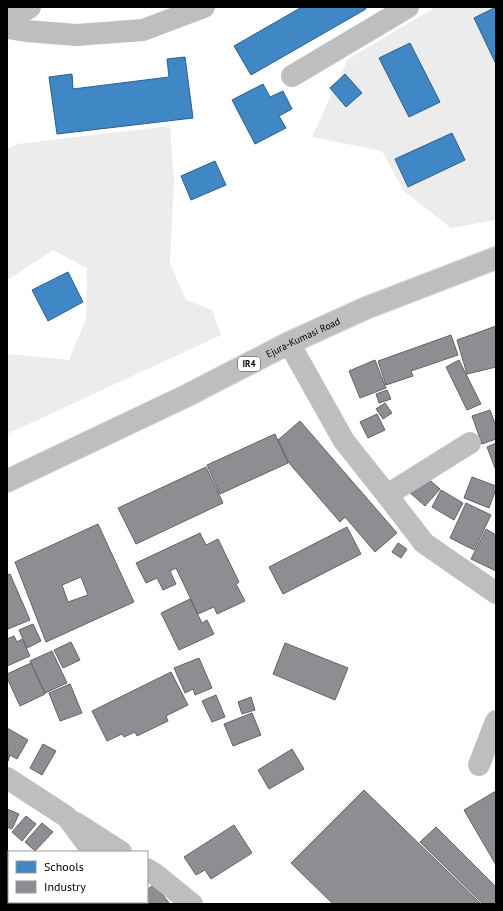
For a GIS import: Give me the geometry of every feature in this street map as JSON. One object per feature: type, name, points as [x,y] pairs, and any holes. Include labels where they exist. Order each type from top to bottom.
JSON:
[{"type":"main road","points":[[7,22],[30,7]]},
{"type":"main road","points":[[7,28],[77,35],[144,30],[204,7]]},
{"type":"main road","points":[[292,76],[408,7]]},
{"type":"main road","name":"Ejura-Kumasi Road","points":[[7,481],[186,396],[289,343],[366,308],[496,258]]},
{"type":"main road","points":[[289,343],[344,441],[424,543],[496,593]]},
{"type":"main road","points":[[387,495],[470,442]]},
{"type":"main road","points":[[479,765],[496,721]]},
{"type":"main road","points":[[7,778],[119,851]]},
{"type":"main road","points":[[67,817],[87,844],[90,851]]},
{"type":"main road","points":[[148,870],[192,904]]},
{"type":"shaded area","points":[[436,7],[496,7],[496,220],[451,228],[404,191],[382,151],[312,137],[348,59]]},
{"type":"shaded area","points":[[170,126],[174,180],[170,264],[186,300],[212,310],[221,335],[7,434],[7,356],[11,354],[69,360],[86,319],[87,268],[53,250],[7,280],[7,149],[17,144]]},
{"type":"building: Schools","points":[[302,7],[365,7],[366,9],[251,75],[234,46]]},
{"type":"building: Schools","points":[[496,7],[496,64],[474,18]]},
{"type":"building: Schools","points":[[410,43],[440,102],[409,117],[379,58]]},
{"type":"building: Schools","points":[[185,57],[193,118],[57,134],[49,77],[72,74],[73,89],[169,77],[167,59]]},
{"type":"building: Schools","points":[[345,74],[362,93],[346,107],[330,88]]},
{"type":"building: Schools","points":[[263,84],[270,97],[283,91],[292,109],[279,116],[286,128],[255,144],[232,100]]},
{"type":"building: Schools","points":[[452,133],[465,160],[408,187],[395,159]]},
{"type":"building: Schools","points":[[215,161],[226,185],[191,200],[181,176]]},
{"type":"building: Schools","points":[[68,272],[83,302],[48,321],[32,290]]},
{"type":"building: Industry","points":[[496,326],[496,367],[467,374],[457,340]]},
{"type":"building: Industry","points":[[451,335],[458,355],[411,371],[413,376],[386,385],[378,361]]},
{"type":"building: Industry","points":[[375,360],[386,388],[360,398],[349,371]]},
{"type":"building: Industry","points":[[459,360],[481,404],[467,410],[446,367]]},
{"type":"building: Industry","points":[[387,390],[391,399],[379,403],[376,394]]},
{"type":"building: Industry","points":[[385,403],[392,413],[383,419],[376,409]]},
{"type":"building: Industry","points":[[490,410],[496,426],[496,439],[482,444],[472,416]]},
{"type":"building: Industry","points":[[377,414],[385,430],[368,438],[360,422]]},
{"type":"building: Industry","points":[[300,421],[397,533],[375,552],[345,517],[340,522],[289,463],[278,440]]},
{"type":"building: Industry","points":[[275,434],[288,463],[220,494],[207,465]]},
{"type":"building: Industry","points":[[496,443],[496,468],[495,468],[487,447]]},
{"type":"building: Industry","points":[[206,467],[223,503],[136,544],[118,508]]},
{"type":"building: Industry","points":[[423,474],[440,489],[425,506],[408,491]]},
{"type":"building: Industry","points":[[472,477],[496,486],[489,508],[464,498]]},
{"type":"building: Industry","points":[[441,490],[463,503],[454,520],[432,507]]},
{"type":"building: Industry","points":[[466,503],[491,515],[474,550],[450,538]]},
{"type":"building: Industry","points":[[98,524],[134,602],[46,642],[15,562]],"holes":[[[81,577],[88,595],[68,602],[62,585]]]},
{"type":"building: Industry","points":[[347,527],[361,554],[283,594],[269,567]]},
{"type":"building: Industry","points":[[486,529],[496,535],[496,571],[471,559]]},
{"type":"building: Industry","points":[[200,533],[206,545],[218,539],[239,582],[236,584],[245,601],[217,614],[214,607],[198,614],[176,568],[170,571],[176,584],[163,590],[157,578],[146,583],[136,563]]},
{"type":"building: Industry","points":[[398,543],[407,549],[401,558],[392,552]]},
{"type":"building: Industry","points":[[10,574],[30,620],[8,629],[7,575]]},
{"type":"building: Industry","points":[[190,599],[202,623],[207,620],[214,634],[179,650],[161,613]]},
{"type":"building: Industry","points":[[33,624],[41,641],[27,648],[19,630]]},
{"type":"building: Industry","points":[[14,636],[17,642],[22,639],[30,656],[7,666],[7,639]]},
{"type":"building: Industry","points":[[71,642],[80,660],[63,668],[54,650]]},
{"type":"building: Industry","points":[[285,643],[348,668],[335,700],[273,674]]},
{"type":"building: Industry","points":[[52,651],[67,683],[45,693],[30,661]]},
{"type":"building: Industry","points":[[199,658],[212,688],[195,695],[193,689],[185,693],[174,668]]},
{"type":"building: Industry","points":[[31,663],[45,694],[20,706],[7,678],[7,674]]},
{"type":"building: Industry","points":[[171,672],[188,705],[166,716],[168,721],[137,736],[135,732],[124,737],[122,734],[107,741],[92,711]]},
{"type":"building: Industry","points":[[70,684],[82,713],[60,721],[49,693]]},
{"type":"building: Industry","points":[[216,695],[225,717],[212,722],[202,701]]},
{"type":"building: Industry","points":[[251,697],[255,710],[242,714],[238,702]]},
{"type":"building: Industry","points":[[252,713],[261,735],[233,746],[224,724]]},
{"type":"building: Industry","points":[[7,728],[28,740],[17,759],[10,755],[8,761]]},
{"type":"building: Industry","points":[[43,744],[56,751],[42,775],[30,768]]},
{"type":"building: Industry","points":[[292,749],[304,769],[269,789],[258,770]]},
{"type":"building: Industry","points":[[364,790],[481,904],[333,904],[291,863]]},
{"type":"building: Industry","points":[[496,791],[496,865],[464,810]]},
{"type":"building: Industry","points":[[7,809],[19,814],[12,829],[7,827]]},
{"type":"building: Industry","points":[[26,816],[36,824],[22,841],[12,832]]},
{"type":"building: Industry","points":[[42,823],[53,832],[35,851],[25,842]]},
{"type":"building: Industry","points":[[234,825],[252,853],[211,879],[205,870],[196,875],[184,857]]},
{"type":"building: Industry","points":[[436,827],[496,887],[495,904],[483,904],[420,842]]},
{"type":"building: Industry","points":[[154,884],[170,904],[151,904],[148,901],[148,889]]}]
